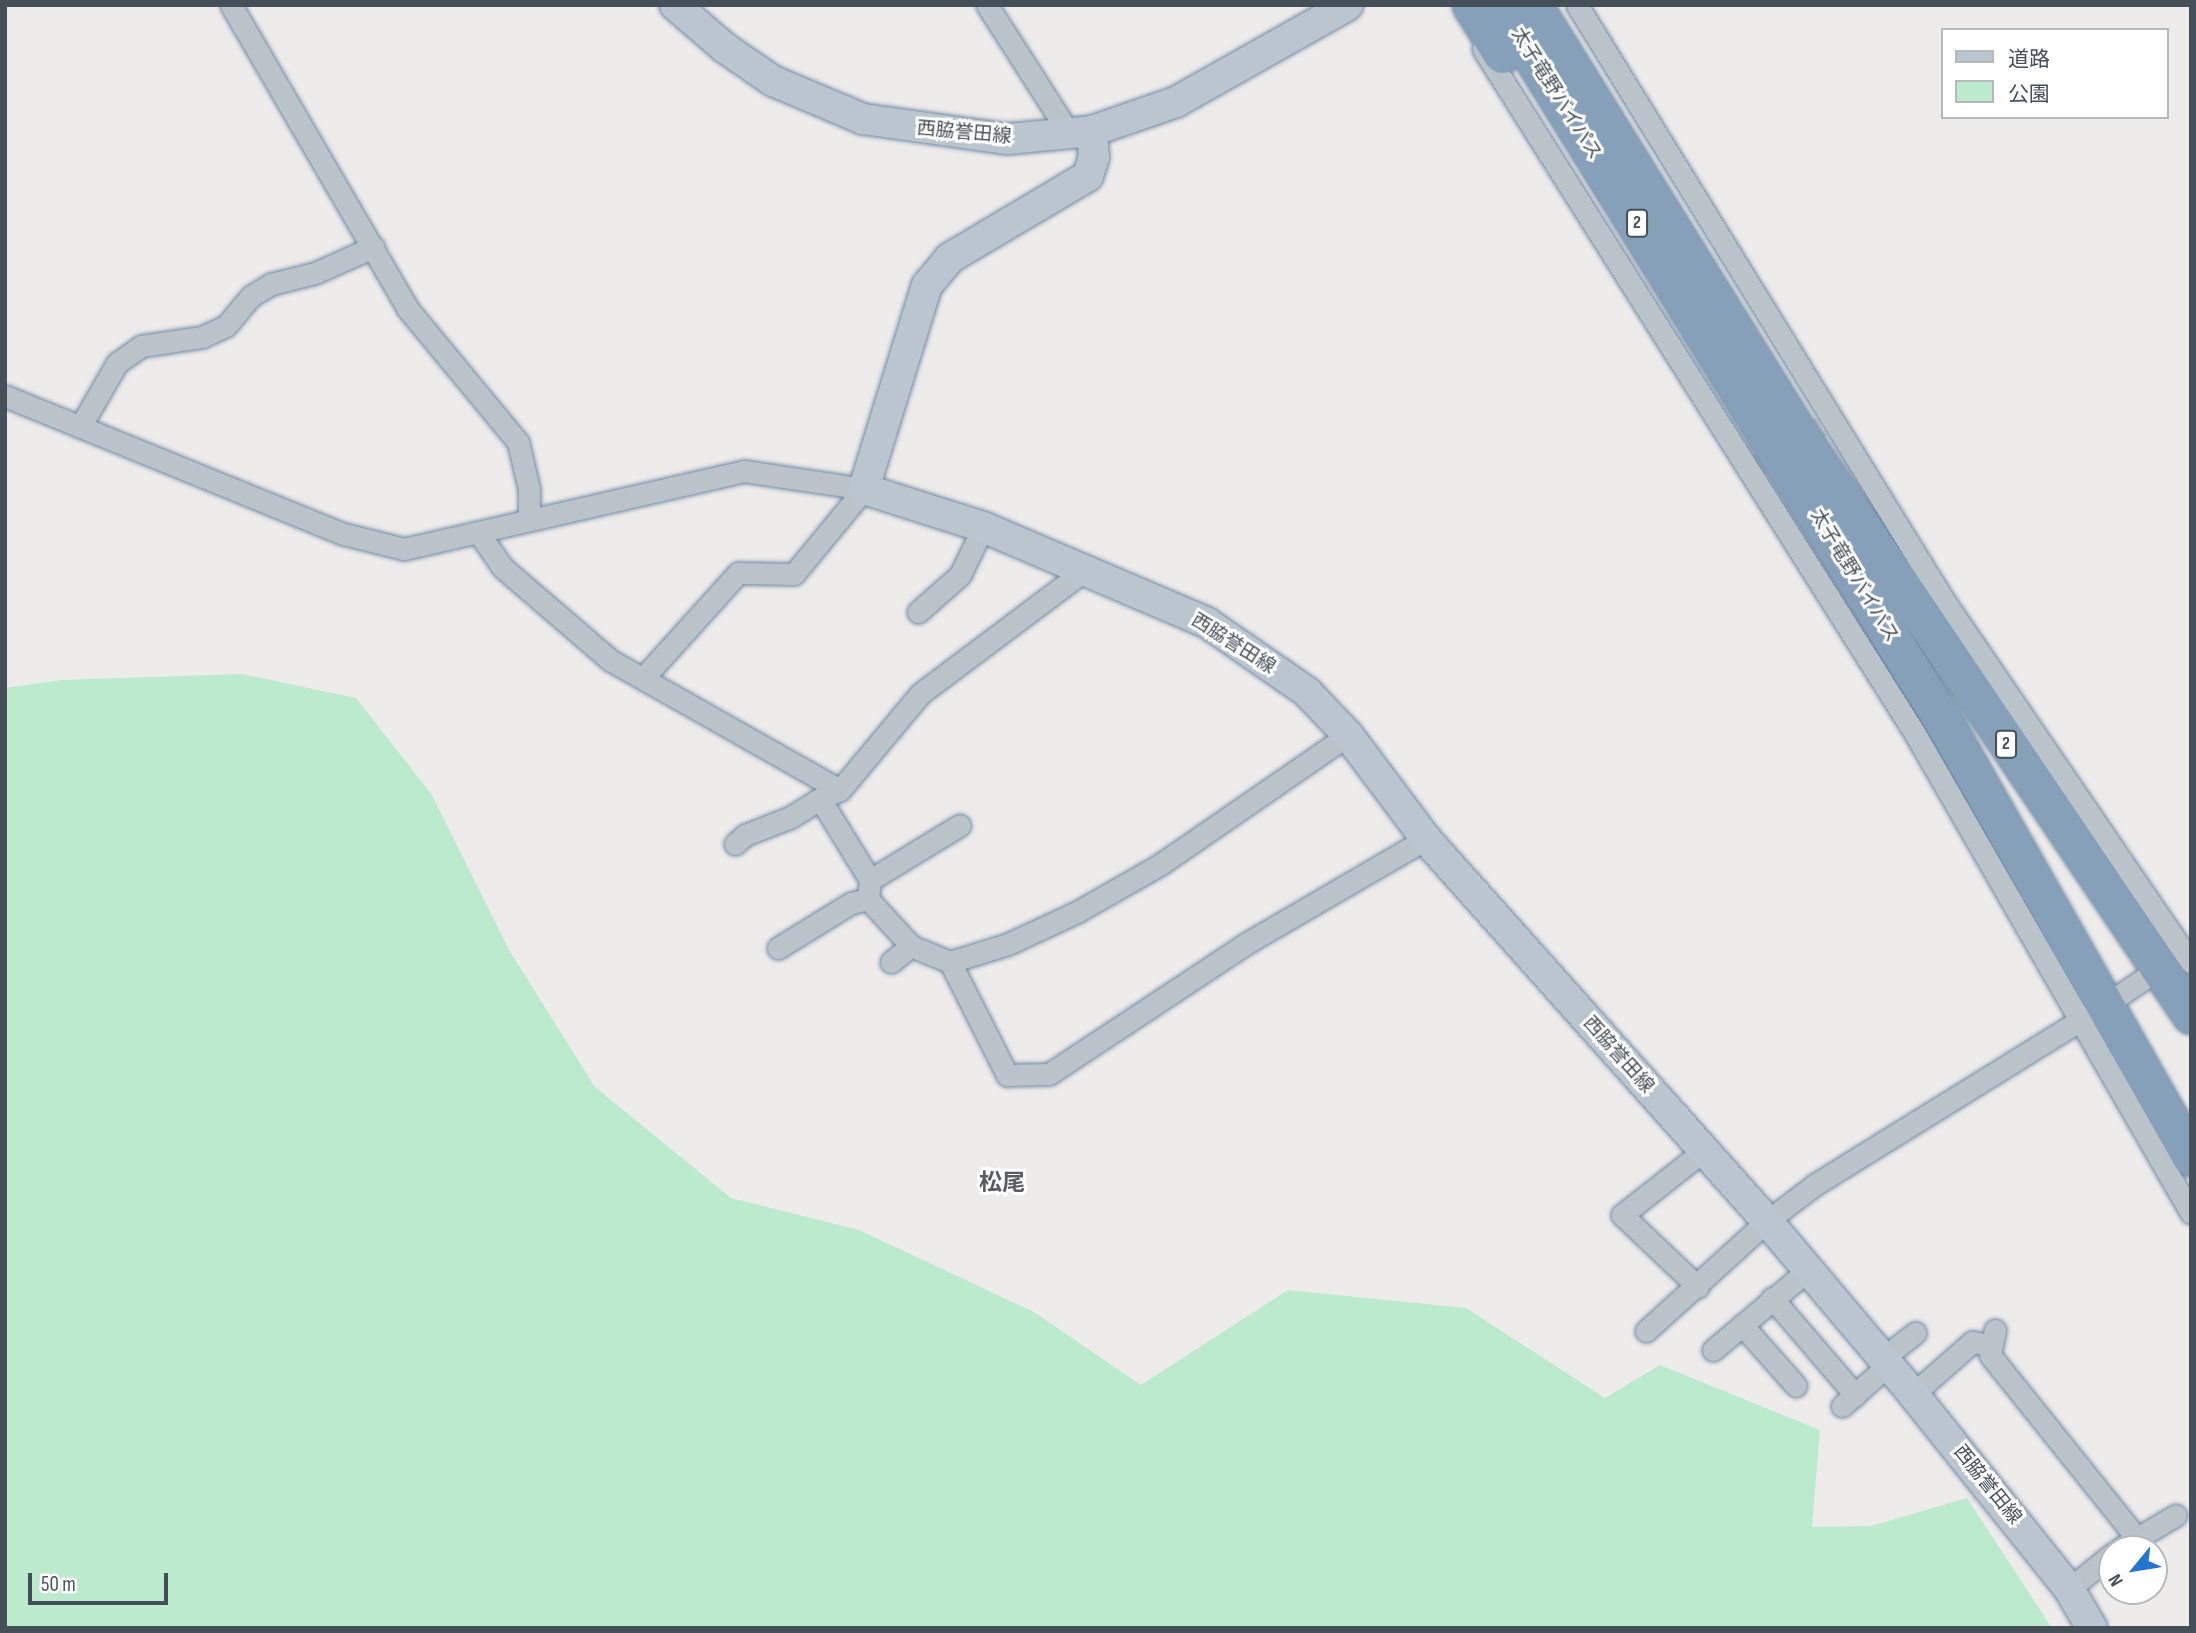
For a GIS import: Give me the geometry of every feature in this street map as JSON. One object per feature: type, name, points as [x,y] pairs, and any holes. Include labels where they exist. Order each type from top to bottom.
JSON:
[{"type":"highway","points":[[1471,5],[1581,180],[1783,435]]},
{"type":"highway","name":"太子竜野バイパス","points":[[1500,5],[1783,435],[1825,470],[1892,576],[2191,1015]]},
{"type":"highway","name":"太子竜野バイパス","points":[[1533,5],[1783,435],[2191,1157]]},
{"type":"highway","points":[[1560,5],[1642,141],[1783,435]]},
{"type":"main road","name":"西脇誉田線","points":[[675,5],[773,81],[863,120],[1008,139],[1081,132],[1176,102],[1348,5]]},
{"type":"main road","points":[[864,489],[932,276],[950,258],[1088,176],[1094,157],[1081,132]]},
{"type":"main road","name":"西脇誉田線","points":[[864,489],[983,527],[1081,572],[1206,622],[1307,692],[1348,735],[1426,839],[1767,1222],[1913,1394],[2069,1589],[2092,1628]]},
{"type":"street","points":[[231,5],[407,308],[518,442],[529,489],[529,520]]},
{"type":"street","points":[[987,5],[1081,132]]},
{"type":"street","points":[[1455,5],[1907,720],[2085,1018],[2191,1213]]},
{"type":"street","points":[[1577,5],[1943,599],[2185,955]]},
{"type":"street","points":[[80,428],[117,363],[141,346],[202,337],[226,326],[251,296],[271,284],[316,273],[373,247]]},
{"type":"street","points":[[5,396],[344,534],[404,549],[480,534],[529,520],[744,471],[864,489]]},
{"type":"street","points":[[645,676],[738,573],[794,574],[864,489]]},
{"type":"street","points":[[918,612],[960,575],[983,527]]},
{"type":"street","points":[[480,534],[502,567],[610,660],[645,676],[840,790]]},
{"type":"street","points":[[735,844],[840,790],[920,694],[1081,572]]},
{"type":"street","points":[[820,799],[869,890],[911,946],[950,962],[1008,944],[1077,912],[1161,864],[1348,735]]},
{"type":"street","points":[[778,948],[851,903],[960,825]]},
{"type":"street","points":[[950,962],[1007,1075],[1049,1074],[1247,943],[1426,839]]},
{"type":"street","points":[[891,962],[911,946]]},
{"type":"street","points":[[2117,997],[2148,976]]},
{"type":"street","points":[[1646,1331],[1698,1287],[1767,1222],[1956,1093],[2085,1018]]},
{"type":"street","points":[[1698,1287],[1622,1215],[1703,1151]]},
{"type":"street","points":[[1713,1350],[1808,1270]]},
{"type":"street","points":[[1772,1298],[1848,1400],[1915,1333]]},
{"type":"street","points":[[1742,1325],[1796,1386]]},
{"type":"street","points":[[1913,1394],[1972,1342],[1993,1338],[1990,1355],[2122,1535]]},
{"type":"street","points":[[2140,1535],[2176,1515]]},
{"type":"street","points":[[2069,1589],[2098,1565]]},
{"type":"green space","points":[[242,674],[356,698],[432,795],[509,950],[595,1087],[731,1198],[859,1230],[1034,1312],[1141,1385],[1288,1290],[1466,1308],[1605,1398],[1660,1365],[1820,1430],[1812,1527],[1871,1526],[1967,1498],[2052,1628],[5,1628],[5,688],[62,680]]},
{"type":"tunnel","points":[[1750,469],[1834,419]]},
{"type":"district","name":"松尾","points":[[1002,1183]]}]
